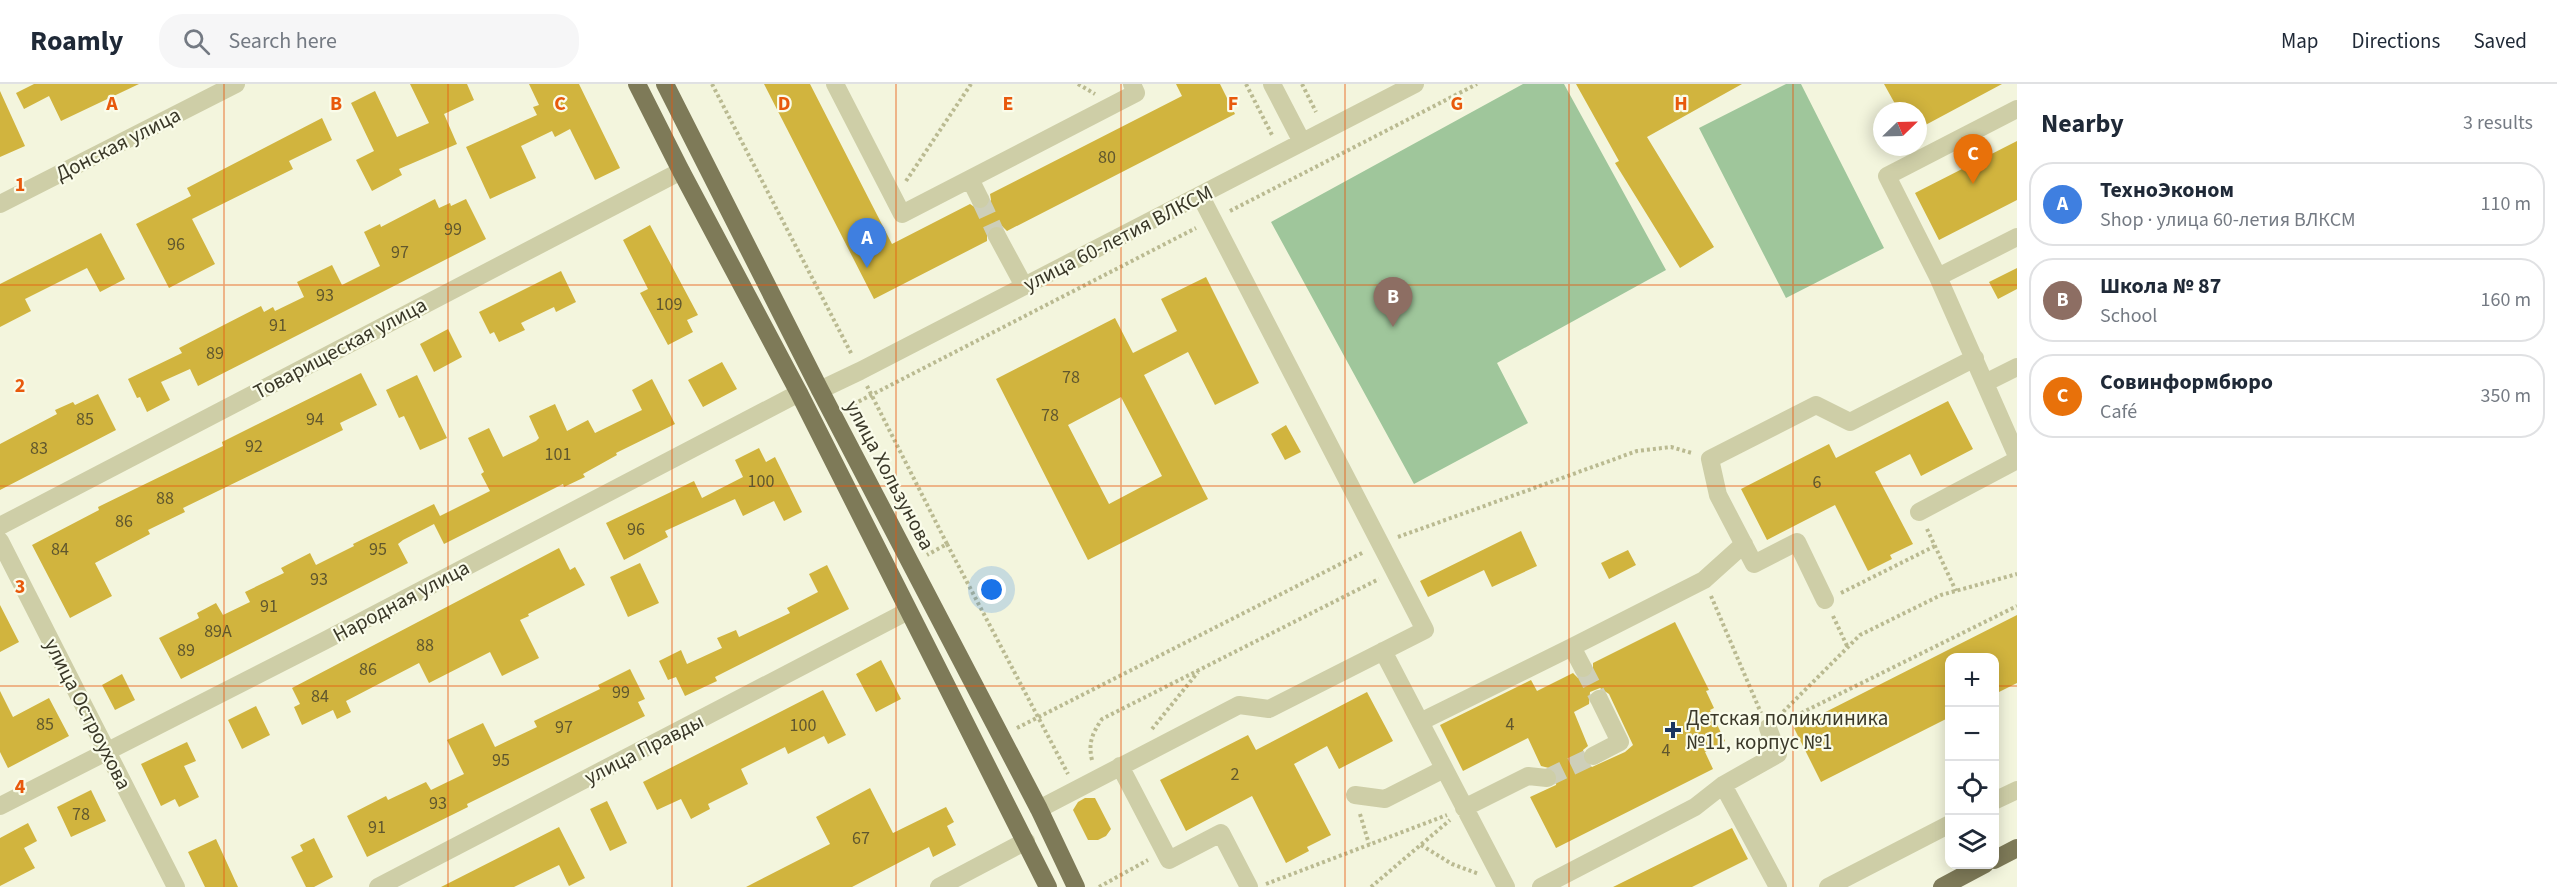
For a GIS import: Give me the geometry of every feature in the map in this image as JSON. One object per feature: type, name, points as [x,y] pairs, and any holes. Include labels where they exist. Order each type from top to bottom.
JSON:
[{"type":"main road","name":"улица Хользунова","points":[[637,84],[800,393],[1048,887]]},
{"type":"main road","name":"улица Хользунова","points":[[665,84],[820,390],[1039,809],[1076,887]]},
{"type":"main road","points":[[1999,858],[2017,848]]},
{"type":"main road","points":[[1942,887],[1976,869]]},
{"type":"street","name":"Донская улица","points":[[0,204],[236,84]]},
{"type":"street","points":[[835,84],[902,214],[1136,93],[1132,84]]},
{"type":"street","points":[[1272,84],[1302,142]]},
{"type":"street","name":"улица 60-летия ВЛКСМ","points":[[820,390],[1415,84]]},
{"type":"street","points":[[1918,512],[2017,458],[1938,277],[1887,176],[2017,109]]},
{"type":"street","name":"Товарищеская улица","points":[[0,526],[681,171]]},
{"type":"street","points":[[970,179],[980,199]]},
{"type":"street","points":[[1039,809],[1239,705],[1269,709],[1425,630],[1200,195]]},
{"type":"street","points":[[997,236],[1024,286]]},
{"type":"street","points":[[1938,277],[2017,237]]},
{"type":"street","points":[[1825,600],[1797,542],[1754,564],[1718,495],[1710,459],[1816,405],[1850,422],[1975,358]]},
{"type":"street","points":[[1985,383],[2017,367]]},
{"type":"street","name":"Народная улица","points":[[0,806],[324,641],[800,393]]},
{"type":"street","name":"улица Остроухова","points":[[0,541],[176,887]]},
{"type":"street","points":[[1420,722],[1704,580],[1744,544]]},
{"type":"street","name":"улица Правды","points":[[378,887],[909,611]]},
{"type":"street","points":[[1572,646],[1583,668]]},
{"type":"street","points":[[1383,651],[1504,885]]},
{"type":"street","points":[[1593,756],[1620,742],[1599,699]]},
{"type":"street","points":[[1541,887],[1695,807],[1723,784],[1778,754],[1768,728]]},
{"type":"street","points":[[1120,766],[1169,860],[1221,833],[1249,887]]},
{"type":"street","points":[[1355,795],[1385,799],[1444,769]]},
{"type":"street","points":[[1464,808],[1528,776],[1547,778]]},
{"type":"street","points":[[1723,784],[1778,887]]},
{"type":"street","points":[[1999,799],[2017,790]]},
{"type":"street","points":[[1828,887],[1945,827]]},
{"type":"street","points":[[939,887],[1026,841]]},
{"type":"path","points":[[712,84],[947,544],[1076,789]]},
{"type":"path","points":[[894,199],[972,84]]},
{"type":"path","points":[[1246,84],[1272,135]]},
{"type":"path","points":[[1302,84],[1316,112]]},
{"type":"path","points":[[848,408],[1477,84]]},
{"type":"path","points":[[1013,730],[1380,544],[1637,451],[1671,447],[1710,459]]},
{"type":"path","points":[[1918,512],[1956,591]]},
{"type":"path","points":[[921,558],[947,544]]},
{"type":"path","points":[[1848,648],[1825,600],[1935,546]]},
{"type":"path","points":[[1096,778],[1089,748],[1092,734],[1102,719],[1395,571]]},
{"type":"path","points":[[1768,728],[1860,635],[1941,595],[2017,574]]},
{"type":"path","points":[[1704,580],[1768,728]]},
{"type":"path","points":[[1768,728],[1799,716],[2017,606]]},
{"type":"path","points":[[1150,731],[1201,669]]},
{"type":"path","points":[[1355,795],[1369,844]]},
{"type":"path","points":[[1257,887],[1464,808]]},
{"type":"path","points":[[1371,887],[1464,808]]},
{"type":"path","points":[[1421,845],[1452,864],[1504,885]]},
{"type":"path","points":[[1099,887],[1164,851]]},
{"type":"green space","points":[[1523,84],[1564,84],[1666,270],[1497,363],[1528,423],[1414,484],[1271,222]]},
{"type":"green space","points":[[1786,84],[1801,84],[1884,248],[1786,298],[1699,128]]},
{"type":"building","points":[[34,84],[139,84],[61,121],[49,96],[24,109],[16,93]]},
{"type":"building","points":[[410,84],[467,84],[474,100],[444,114],[457,144],[399,169],[402,175],[372,191],[356,160],[374,151],[351,103],[375,91],[397,137],[429,123]]},
{"type":"building","points":[[529,84],[579,84],[620,168],[595,180],[570,129],[555,137],[552,131],[521,146],[536,178],[490,199],[466,147],[537,115],[533,107],[539,105]]},
{"type":"building","points":[[764,84],[810,84],[892,244],[970,204],[979,210],[986,209],[991,200],[990,194],[1182,96],[1176,84],[1220,84],[1235,114],[1007,231],[1002,226],[992,226],[987,231],[987,241],[874,299]]},
{"type":"building","points":[[1576,84],[1742,84],[1647,137],[1714,247],[1680,268],[1615,163],[1619,161]]},
{"type":"building","points":[[1884,84],[2002,84],[1927,124],[1927,102],[1894,102]]},
{"type":"building","points":[[0,91],[25,146],[0,157]]},
{"type":"building","points":[[322,118],[332,140],[289,161],[293,169],[192,219],[215,264],[169,288],[136,224],[191,196],[187,188]]},
{"type":"building","points":[[2017,141],[2017,200],[1939,240],[1915,193]]},
{"type":"building","points":[[435,199],[439,208],[450,203],[451,206],[466,199],[486,239],[198,386],[190,369],[161,382],[170,400],[147,412],[140,397],[137,398],[128,379],[182,353],[179,348],[261,306],[264,312],[273,307],[275,311],[304,297],[297,282],[332,265],[342,285],[380,266],[364,232],[380,224],[381,227]]},
{"type":"building","points":[[650,225],[698,315],[687,320],[693,332],[668,345],[640,293],[648,289],[623,240]]},
{"type":"building","points":[[101,233],[125,279],[100,292],[87,268],[25,299],[31,311],[0,327],[0,284]]},
{"type":"building","points":[[2017,268],[2017,289],[1998,299],[1989,282]]},
{"type":"building","points":[[561,271],[576,302],[556,312],[554,307],[521,323],[525,330],[499,342],[494,332],[490,334],[479,312]]},
{"type":"building","points":[[1206,277],[1259,383],[1215,405],[1188,352],[1144,375],[1208,499],[1088,560],[996,379],[1115,318],[1133,353],[1177,331],[1161,299]],"holes":[[[1121,397],[1162,476],[1109,504],[1068,425]]]},
{"type":"building","points":[[448,329],[462,357],[434,372],[420,344]]},
{"type":"building","points":[[722,362],[737,389],[703,407],[688,380]]},
{"type":"building","points":[[361,373],[377,405],[340,423],[343,430],[183,508],[185,512],[148,530],[150,534],[95,563],[112,596],[70,618],[32,545],[99,510],[98,507],[223,446],[222,442]]},
{"type":"building","points":[[417,375],[447,438],[420,450],[404,416],[399,418],[386,390]]},
{"type":"building","points":[[652,379],[675,424],[616,453],[617,455],[583,474],[585,477],[564,487],[563,484],[444,544],[434,524],[403,540],[398,544],[408,563],[181,679],[159,638],[199,618],[197,613],[216,603],[223,615],[250,602],[245,592],[284,573],[281,568],[310,553],[316,565],[434,504],[440,516],[490,491],[468,438],[489,428],[503,457],[539,438],[529,416],[555,404],[567,431],[588,420],[595,433],[642,410],[632,390]]},
{"type":"building","points":[[98,394],[116,430],[0,490],[0,444],[57,414],[55,410],[73,402],[75,405]]},
{"type":"building","points":[[1948,401],[1973,449],[1921,476],[1910,454],[1875,472],[1913,544],[1890,555],[1892,559],[1868,571],[1835,505],[1767,540],[1741,489],[1829,444],[1836,458]]},
{"type":"building","points":[[1286,425],[1301,452],[1285,460],[1271,434]]},
{"type":"building","points":[[759,448],[766,462],[775,457],[802,512],[784,521],[774,501],[743,516],[735,499],[665,531],[668,537],[624,560],[606,523],[694,481],[702,498],[743,477],[735,460]]},
{"type":"building","points":[[1521,531],[1537,566],[1492,587],[1484,570],[1428,597],[1420,581]]},
{"type":"building","points":[[559,548],[570,570],[575,567],[585,585],[520,620],[539,658],[502,676],[490,652],[429,683],[419,663],[346,701],[351,712],[337,719],[333,710],[302,725],[294,707],[300,704],[292,688]]},
{"type":"building","points":[[1628,550],[1636,565],[1609,579],[1601,563]]},
{"type":"building","points":[[640,563],[659,603],[628,617],[610,577]]},
{"type":"building","points":[[827,565],[849,609],[715,677],[717,681],[685,696],[676,677],[668,680],[659,661],[681,650],[687,664],[722,648],[717,638],[736,630],[739,637],[790,613],[787,608],[818,592],[809,574]]},
{"type":"building","points":[[0,605],[19,642],[0,652]]},
{"type":"building","points":[[2017,615],[2017,683],[1999,692],[1999,653],[1945,653],[1945,720],[1821,782],[1794,728]]},
{"type":"building","points":[[1675,622],[1709,690],[1706,691],[1714,708],[1710,710],[1725,741],[1705,752],[1713,769],[1556,848],[1530,797],[1556,785],[1557,774],[1553,769],[1541,766],[1528,738],[1463,771],[1440,725],[1531,680],[1537,691],[1573,673],[1578,678],[1588,678],[1593,673],[1593,663]],"holes":[[[1600,688],[1609,694],[1633,745],[1625,752],[1592,767],[1583,761],[1583,750],[1588,746],[1574,712],[1589,704],[1590,692]]]},
{"type":"building","points":[[881,660],[901,699],[876,712],[856,674]]},
{"type":"building","points":[[630,669],[645,699],[638,702],[645,716],[467,804],[468,807],[367,857],[347,816],[386,796],[388,800],[426,782],[431,790],[464,774],[447,740],[483,723],[495,747],[537,727],[534,721],[600,689],[598,685]]},
{"type":"building","points":[[122,674],[135,700],[115,710],[102,685]]},
{"type":"building","points":[[823,690],[846,735],[828,744],[824,736],[788,754],[785,747],[741,769],[748,784],[708,804],[710,809],[691,819],[681,799],[657,810],[643,782]]},
{"type":"building","points":[[0,691],[13,717],[49,698],[69,736],[8,768],[0,752]]},
{"type":"building","points":[[1367,692],[1393,741],[1339,769],[1327,746],[1294,764],[1331,835],[1307,847],[1309,851],[1286,863],[1252,796],[1186,831],[1160,780],[1248,735],[1256,750]]},
{"type":"building","points":[[256,706],[270,735],[242,749],[228,720]]},
{"type":"building","points":[[187,742],[196,761],[184,766],[199,797],[179,807],[175,799],[161,806],[141,764]]},
{"type":"building","points":[[870,788],[893,833],[946,807],[954,822],[947,826],[956,845],[933,857],[929,847],[852,887],[746,887],[830,844],[816,817]]},
{"type":"building","points":[[91,790],[106,821],[71,837],[57,807]]},
{"type":"building","points":[[1085,798],[1095,798],[1111,829],[1106,836],[1098,840],[1088,840],[1073,810],[1078,802]]},
{"type":"building","points":[[607,801],[627,843],[610,851],[590,809]]},
{"type":"building","points":[[28,823],[37,841],[24,848],[35,868],[0,886],[0,838]]},
{"type":"building","points":[[559,827],[585,878],[569,886],[559,865],[514,887],[441,887]]},
{"type":"building","points":[[1732,828],[1748,859],[1692,887],[1613,887]]},
{"type":"building","points":[[314,838],[333,877],[314,887],[306,887],[291,857],[303,851],[300,845]]},
{"type":"building","points":[[216,839],[238,887],[205,887],[188,852]]},
{"type":"tunnel","points":[[980,199],[997,236]]},
{"type":"tunnel","points":[[1583,668],[1599,699]]},
{"type":"tunnel","points":[[1547,778],[1593,756]]},
{"type":"place","name":"Совинформбюро","points":[[1973,184]]},
{"type":"place","name":"ТехноЭконом","points":[[867,268]]},
{"type":"place","name":"Школа № 87","points":[[1393,327]]},
{"type":"place","name":"Детская поликлиника №11, корпус №1","points":[[1673,730]]}]
